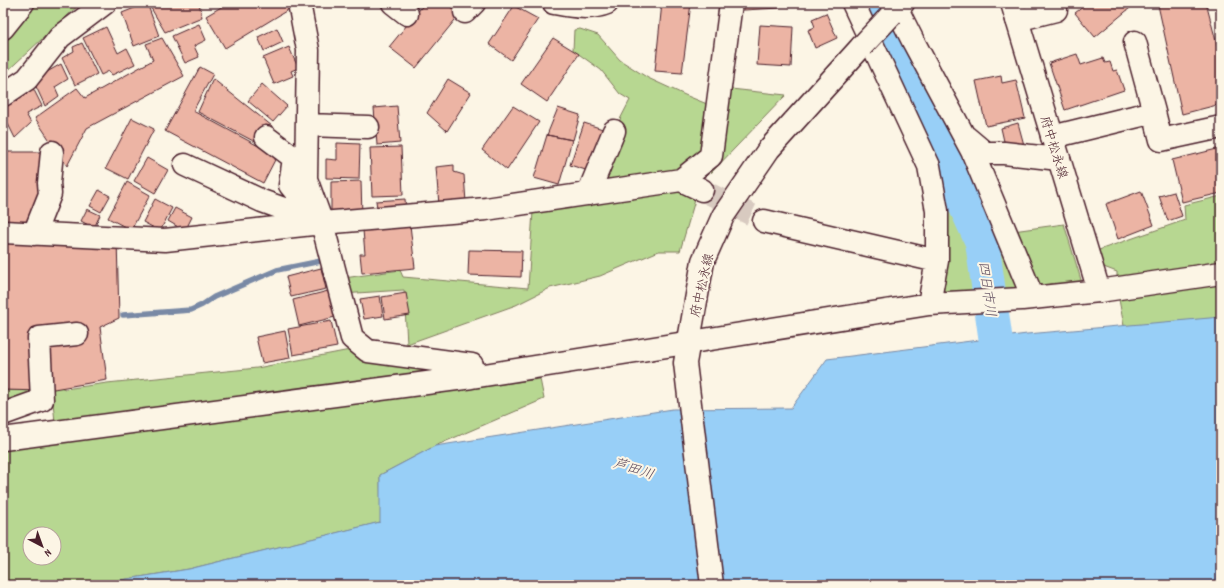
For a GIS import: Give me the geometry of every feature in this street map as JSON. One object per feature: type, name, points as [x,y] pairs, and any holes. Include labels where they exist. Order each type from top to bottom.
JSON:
[{"type":"street","points":[[3,28],[23,3]]},
{"type":"street","points":[[3,95],[27,79],[60,37],[105,3]]},
{"type":"street","points":[[299,3],[308,50],[306,179],[322,223],[352,338],[368,351],[472,365],[472,377]]},
{"type":"street","points":[[554,3],[591,4]]},
{"type":"street","points":[[3,232],[165,240],[322,223],[486,209],[681,180],[711,156],[731,3]]},
{"type":"street","points":[[853,3],[929,166],[937,210],[937,260],[929,304]]},
{"type":"street","points":[[896,7],[972,152],[1028,299]]},
{"type":"street","name":"府中松永線","points":[[712,585],[686,353],[703,261],[723,216],[769,149],[896,7]]},
{"type":"street","points":[[1015,12],[1056,10]]},
{"type":"street","name":"府中松永線","points":[[1015,12],[1099,291]]},
{"type":"street","points":[[1136,42],[1161,140],[1221,127]]},
{"type":"street","points":[[1052,137],[1154,112]]},
{"type":"street","points":[[307,126],[368,127]]},
{"type":"street","points":[[588,194],[614,131]]},
{"type":"street","points":[[964,136],[985,153],[1004,153],[1059,159]]},
{"type":"street","points":[[266,137],[294,158],[290,185],[322,223]]},
{"type":"street","points":[[34,234],[50,194],[49,183],[52,152]]},
{"type":"street","points":[[185,165],[262,201],[322,223]]},
{"type":"street","points":[[681,180],[702,190]]},
{"type":"street","points":[[764,221],[937,260]]},
{"type":"street","points":[[3,439],[472,377],[686,353],[929,304],[1028,299],[1099,291],[1221,273]]},
{"type":"street","points":[[3,414],[42,400],[39,338],[77,334]]},
{"type":"green space","points":[[3,3],[81,3],[3,75]]},
{"type":"green space","points":[[858,3],[894,3],[1006,232],[1064,224],[1085,293],[929,304],[937,211]]},
{"type":"green space","points":[[580,29],[598,35],[620,60],[648,78],[707,104],[703,151],[677,175],[593,192],[614,131],[630,100],[620,94],[601,70],[573,50],[574,30]]},
{"type":"green space","points":[[731,89],[786,95],[711,173],[722,149]]},
{"type":"green space","points":[[676,190],[695,200],[680,251],[659,251],[600,276],[550,288],[516,305],[407,344],[404,290],[341,294],[337,279],[400,270],[403,277],[528,288],[533,211]]},
{"type":"green space","points":[[1221,196],[1221,318],[1124,326],[1117,289],[1117,272],[1101,266],[1096,251],[1185,220],[1184,205]]},
{"type":"green space","points":[[350,350],[449,372],[55,422],[51,383],[65,389],[107,383],[257,368]]},
{"type":"green space","points":[[540,379],[544,399],[435,446],[380,475],[381,522],[189,569],[90,585],[3,585],[3,449]]},
{"type":"green space","points":[[3,390],[42,391],[3,414]]},
{"type":"water","name":"芦田川","points":[[1221,317],[1221,585],[90,585],[189,569],[380,522],[380,475],[435,446],[673,409],[791,408],[827,359],[1027,334]]},
{"type":"building","points":[[147,3],[159,36],[134,46],[122,13]]},
{"type":"building","points":[[148,3],[199,3],[202,17],[165,32]]},
{"type":"building","points":[[228,3],[288,3],[291,8],[225,48],[206,16]]},
{"type":"building","points":[[425,3],[457,3],[452,9],[459,15],[416,68],[389,47]]},
{"type":"building","points":[[662,3],[691,3],[682,73],[655,71]]},
{"type":"building","points":[[744,3],[779,3],[779,8],[744,10]]},
{"type":"building","points":[[1082,3],[1136,3],[1095,37],[1075,13],[1084,6]]},
{"type":"building","points":[[1170,3],[1206,3],[1221,60],[1221,104],[1182,114],[1158,5]]},
{"type":"building","points":[[514,6],[538,19],[511,60],[489,44]]},
{"type":"building","points":[[826,13],[837,38],[815,48],[808,30],[815,27],[812,19]]},
{"type":"building","points":[[199,24],[206,40],[194,46],[199,57],[185,63],[172,36]]},
{"type":"building","points":[[760,25],[793,27],[791,67],[757,65]]},
{"type":"building","points":[[106,27],[118,53],[127,48],[135,64],[112,75],[109,71],[101,75],[83,38]]},
{"type":"building","points":[[277,28],[283,42],[264,51],[258,37]]},
{"type":"building","points":[[162,38],[184,76],[87,128],[67,166],[35,118],[77,88],[85,98],[153,60],[146,44]]},
{"type":"building","points":[[553,38],[579,54],[547,102],[521,84]]},
{"type":"building","points":[[82,43],[97,74],[75,85],[62,58],[74,51],[73,47]]},
{"type":"building","points":[[289,47],[298,68],[291,71],[293,76],[274,84],[263,58]]},
{"type":"building","points":[[1077,54],[1081,65],[1103,58],[1105,63],[1110,62],[1113,71],[1117,70],[1124,90],[1065,110],[1049,63]]},
{"type":"building","points":[[61,64],[68,79],[55,87],[59,96],[45,106],[33,80]]},
{"type":"building","points":[[200,67],[213,74],[193,111],[277,156],[263,183],[165,131]]},
{"type":"building","points":[[1001,76],[1002,83],[1016,80],[1025,118],[986,126],[976,81]]},
{"type":"building","points":[[213,79],[272,126],[261,145],[198,112]]},
{"type":"building","points":[[448,79],[471,93],[447,131],[427,113]]},
{"type":"building","points":[[262,84],[287,106],[273,122],[248,101]]},
{"type":"building","points":[[32,86],[42,106],[26,114],[31,123],[15,138],[3,114],[3,102]]},
{"type":"building","points":[[397,106],[400,143],[377,145],[374,108]]},
{"type":"building","points":[[513,106],[539,122],[507,170],[482,150]]},
{"type":"building","points":[[558,108],[580,115],[573,140],[547,135]]},
{"type":"building","points":[[132,118],[154,129],[128,179],[106,168]]},
{"type":"building","points":[[584,123],[609,131],[595,173],[570,165]]},
{"type":"building","points":[[1018,123],[1024,145],[1006,150],[1001,128]]},
{"type":"building","points":[[547,135],[572,140],[559,185],[534,178]]},
{"type":"building","points":[[337,143],[360,144],[359,179],[326,178],[326,159],[337,160]]},
{"type":"building","points":[[401,147],[403,195],[372,196],[370,148]]},
{"type":"building","points":[[1221,148],[1221,193],[1182,202],[1172,160]]},
{"type":"building","points":[[3,152],[52,152],[26,229],[3,229]]},
{"type":"building","points":[[147,158],[168,170],[155,193],[134,181]]},
{"type":"building","points":[[454,165],[454,172],[464,175],[466,202],[439,205],[436,167]]},
{"type":"building","points":[[361,181],[362,216],[331,217],[331,182]]},
{"type":"building","points":[[127,182],[150,195],[131,230],[108,218]]},
{"type":"building","points":[[99,190],[110,196],[101,212],[90,206]]},
{"type":"building","points":[[1141,191],[1154,225],[1118,239],[1106,204]]},
{"type":"building","points":[[1174,192],[1182,216],[1168,221],[1159,196]]},
{"type":"building","points":[[155,199],[172,208],[160,231],[143,222]]},
{"type":"building","points":[[405,199],[406,211],[378,214],[376,201]]},
{"type":"building","points":[[175,208],[192,217],[185,231],[168,221]]},
{"type":"building","points":[[87,209],[100,215],[94,228],[81,221]]},
{"type":"building","points":[[410,225],[415,268],[362,273],[360,254],[365,254],[363,230]]},
{"type":"building","points":[[3,233],[117,238],[119,318],[100,327],[107,380],[42,391],[3,390]]},
{"type":"building","points":[[469,250],[522,251],[521,277],[468,275]]},
{"type":"building","points":[[321,268],[326,289],[291,297],[286,277]]},
{"type":"building","points":[[328,291],[335,317],[299,326],[293,300]]},
{"type":"building","points":[[406,293],[410,315],[385,319],[382,297]]},
{"type":"building","points":[[380,296],[383,316],[364,319],[360,299]]},
{"type":"building","points":[[331,321],[337,347],[293,355],[288,329]]},
{"type":"building","points":[[285,331],[290,358],[262,363],[256,337]]},
{"type":"waterway","points":[[379,3],[384,4],[388,8]]},
{"type":"waterway","name":"四日市川","points":[[867,3],[908,94],[939,148],[982,242],[1002,385]]},
{"type":"waterway","points":[[123,315],[191,310],[214,297],[277,270],[321,261]]},
{"type":"tunnel","points":[[702,190],[764,221]]}]
